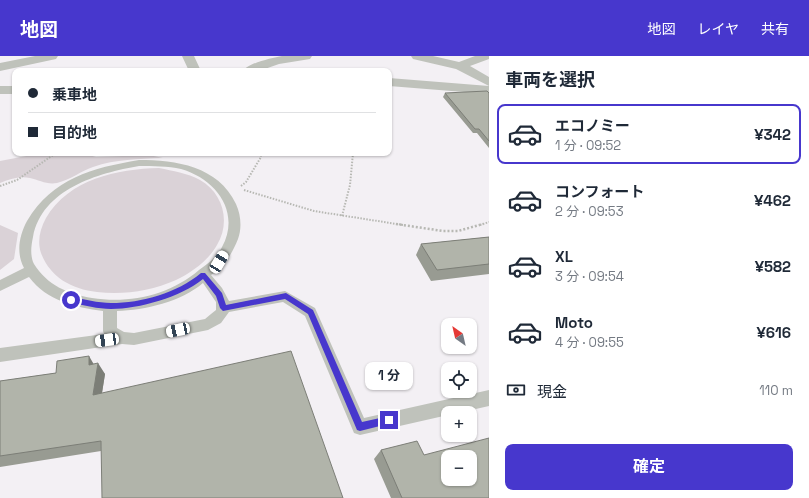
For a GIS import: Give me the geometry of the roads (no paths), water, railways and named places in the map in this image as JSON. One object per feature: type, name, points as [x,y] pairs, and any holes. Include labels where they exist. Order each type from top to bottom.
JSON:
[{"type":"street","points":[[0,67],[52,56]]},
{"type":"street","points":[[188,56],[194,68]]},
{"type":"street","points":[[255,68],[270,62],[306,56]]},
{"type":"street","points":[[417,56],[460,66],[489,82]]},
{"type":"street","points":[[460,66],[486,56]]},
{"type":"street","points":[[392,82],[489,90]]},
{"type":"street","points":[[0,90],[12,90]]},
{"type":"lane","points":[[139,163],[167,164],[193,170],[214,181],[229,197],[236,216],[233,239],[219,262],[203,275],[191,285],[153,301],[110,306],[71,300],[41,284],[26,261],[25,236],[37,211],[58,191],[83,177],[111,167],[139,163]]},
{"type":"lane","points":[[0,286],[32,270]]},
{"type":"lane","points":[[0,355],[122,338],[134,339],[208,324],[222,312],[223,308],[220,295],[203,275]]},
{"type":"lane","points":[[223,308],[286,296],[310,312],[360,427],[489,398]]},
{"type":"lane","points":[[110,306],[110,330],[122,338]]}]
